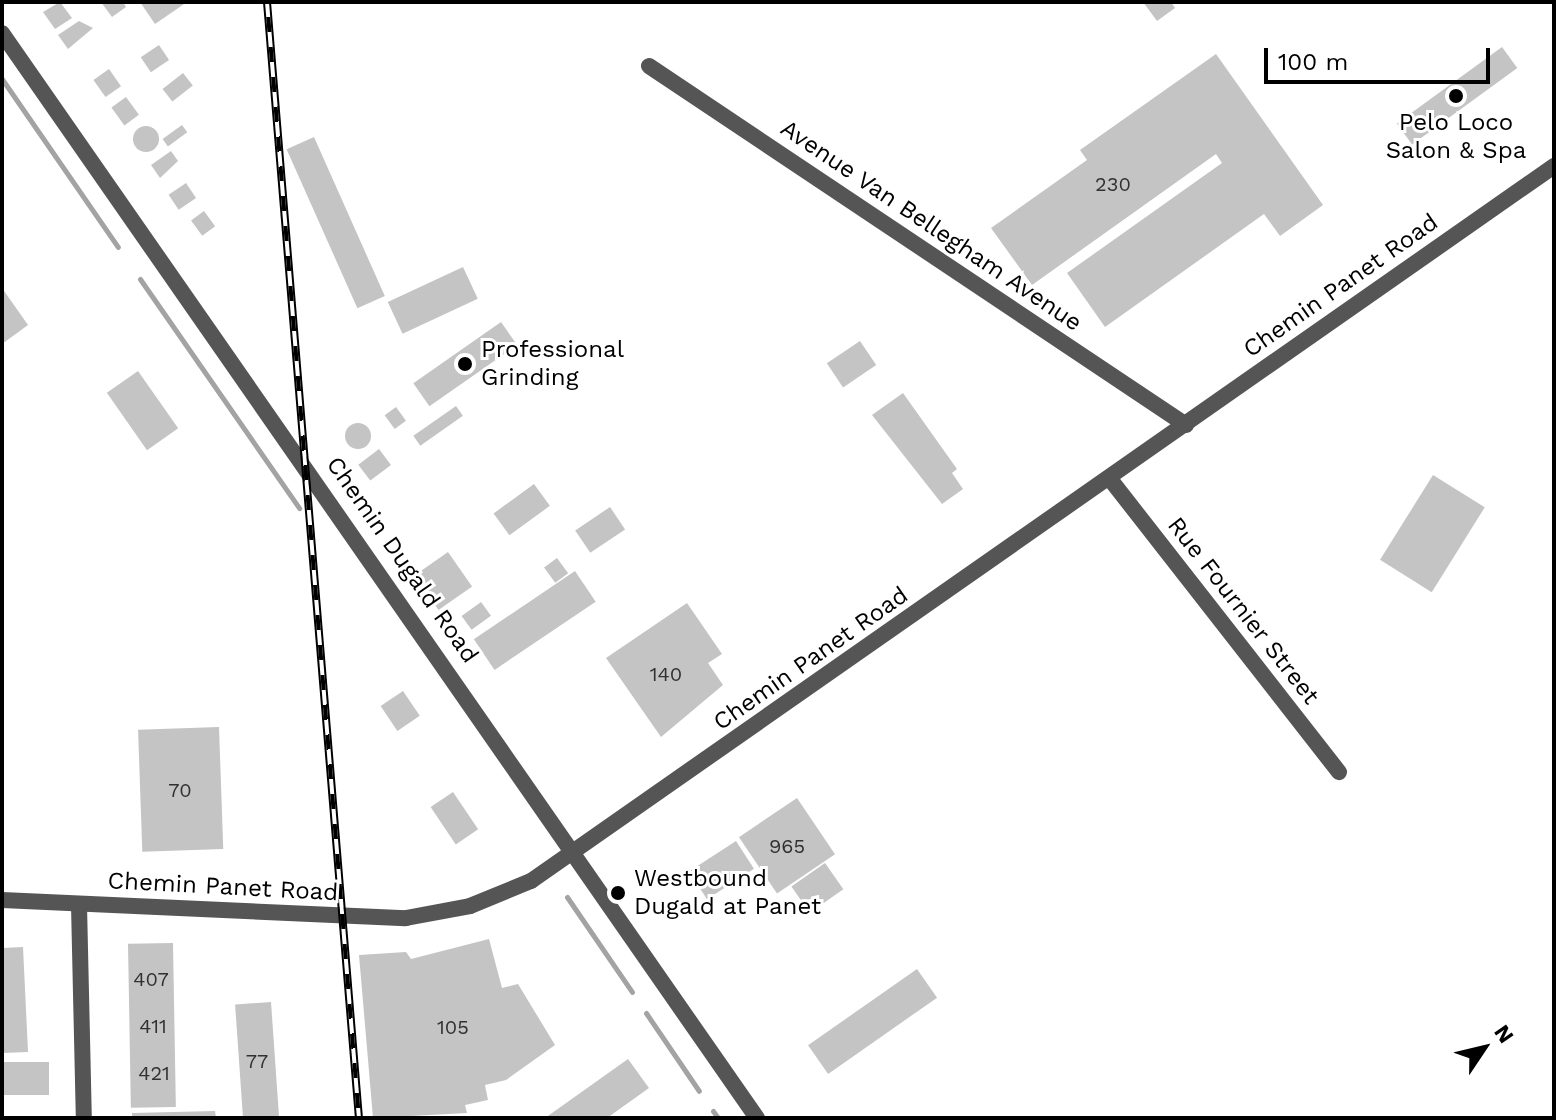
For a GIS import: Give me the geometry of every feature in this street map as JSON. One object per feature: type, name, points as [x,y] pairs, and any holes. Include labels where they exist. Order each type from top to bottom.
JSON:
[{"type":"street","name":"Chemin Dugald Road","points":[[2,33],[578,852],[757,1118]]},
{"type":"street","name":"Avenue Van Bellegham Avenue","points":[[649,66],[1186,425]]},
{"type":"street","name":"Chemin Panet Road","points":[[2,900],[406,918],[470,906],[578,852],[1554,166]]},
{"type":"street","name":"Rue Fournier Street","points":[[1110,479],[1339,772]]},
{"type":"street","points":[[79,905],[84,1118]]},
{"type":"building","points":[[60,2],[72,18],[55,29],[43,12]]},
{"type":"building","points":[[101,2],[123,2],[126,7],[112,17]]},
{"type":"building","points":[[140,2],[187,2],[155,24]]},
{"type":"building","points":[[1143,2],[1171,2],[1175,8],[1157,21]]},
{"type":"building","points":[[79,21],[93,28],[68,49],[58,35]]},
{"type":"building","points":[[159,45],[169,60],[151,72],[141,57]]},
{"type":"building","name":"Pelo Loco Salon & Spa","points":[[1502,47],[1517,68],[1412,144],[1397,123]]},
{"type":"building","points":[[1216,54],[1323,205],[1280,236],[1264,214],[1105,327],[1067,273],[1222,163],[1216,154],[1032,285],[991,228],[1087,160],[1080,150]]},
{"type":"building","points":[[109,69],[121,86],[105,97],[93,80]]},
{"type":"building","points":[[183,73],[193,86],[172,102],[163,89]]},
{"type":"building","points":[[126,97],[139,115],[124,125],[111,108]]},
{"type":"building","points":[[182,125],[187,132],[168,146],[163,139]]},
{"type":"building","points":[[146,126],[155,130],[159,139],[155,148],[146,152],[137,148],[133,139],[137,130]]},
{"type":"building","points":[[314,137],[385,296],[357,308],[287,149]]},
{"type":"building","points":[[171,151],[178,161],[160,178],[151,165]]},
{"type":"building","points":[[186,183],[196,198],[179,210],[169,195]]},
{"type":"building","points":[[204,211],[215,226],[202,236],[191,220]]},
{"type":"building","points":[[463,267],[478,299],[403,334],[388,302]]},
{"type":"building","points":[[2,288],[28,325],[2,344]]},
{"type":"building","name":"Professional Grinding","points":[[501,322],[517,345],[429,406],[413,383]]},
{"type":"building","points":[[860,341],[876,365],[843,387],[827,363]]},
{"type":"building","points":[[138,371],[178,428],[147,450],[107,393]]},
{"type":"building","points":[[903,393],[957,469],[952,473],[963,489],[942,504],[872,415]]},
{"type":"building","points":[[456,406],[463,416],[420,446],[413,436]]},
{"type":"building","points":[[396,407],[406,421],[395,429],[385,415]]},
{"type":"building","points":[[358,423],[367,427],[371,436],[367,445],[358,449],[349,445],[345,436],[349,427]]},
{"type":"building","points":[[379,449],[391,465],[370,481],[358,465]]},
{"type":"building","points":[[1433,475],[1485,507],[1432,592],[1380,560]]},
{"type":"building","points":[[534,484],[550,506],[509,535],[494,513]]},
{"type":"building","points":[[610,507],[625,529],[590,553],[575,530]]},
{"type":"building","points":[[448,552],[472,586],[439,610],[414,576]]},
{"type":"building","points":[[557,558],[568,573],[555,583],[544,567]]},
{"type":"building","points":[[575,571],[596,602],[495,670],[474,639]]},
{"type":"building","points":[[481,602],[491,616],[472,630],[462,616]]},
{"type":"building","points":[[687,603],[722,654],[708,663],[723,685],[661,737],[606,658]]},
{"type":"building","points":[[403,691],[420,716],[397,731],[381,706]]},
{"type":"building","points":[[219,727],[223,849],[142,852],[138,730]]},
{"type":"building","points":[[453,792],[478,829],[456,844],[431,807]]},
{"type":"building","points":[[797,798],[835,854],[777,894],[739,837]]},
{"type":"building","points":[[736,841],[754,869],[707,899],[689,871]]},
{"type":"building","points":[[825,863],[843,889],[810,913],[791,887]]},
{"type":"building","points":[[489,939],[502,988],[518,984],[555,1045],[506,1080],[485,1085],[488,1100],[465,1105],[467,1113],[373,1118],[359,955],[406,952],[411,959]]},
{"type":"building","points":[[173,943],[176,1107],[131,1108],[128,944]]},
{"type":"building","points":[[23,947],[28,1052],[2,1053],[2,948]]},
{"type":"building","points":[[917,969],[937,998],[828,1074],[808,1045]]},
{"type":"building","points":[[271,1002],[279,1118],[243,1118],[235,1005]]},
{"type":"building","points":[[628,1059],[649,1088],[607,1118],[545,1118]]},
{"type":"building","points":[[2,1062],[49,1062],[49,1095],[2,1095]]},
{"type":"building","points":[[215,1111],[216,1118],[132,1118],[132,1113]]},
{"type":"waterway","points":[[2,79],[118,247]]},
{"type":"waterway","points":[[140,279],[299,508]]},
{"type":"waterway","points":[[567,897],[632,992]]},
{"type":"waterway","points":[[646,1013],[699,1091]]},
{"type":"waterway","points":[[713,1111],[718,1118]]},
{"type":"railway","points":[[267,2],[359,1118]]},
{"type":"place","name":"Pelo Loco Salon & Spa","points":[[1456,96]]},
{"type":"place","name":"Professional Grinding","points":[[465,364]]},
{"type":"place","name":"Westbound Dugald at Panet","points":[[618,893]]}]
